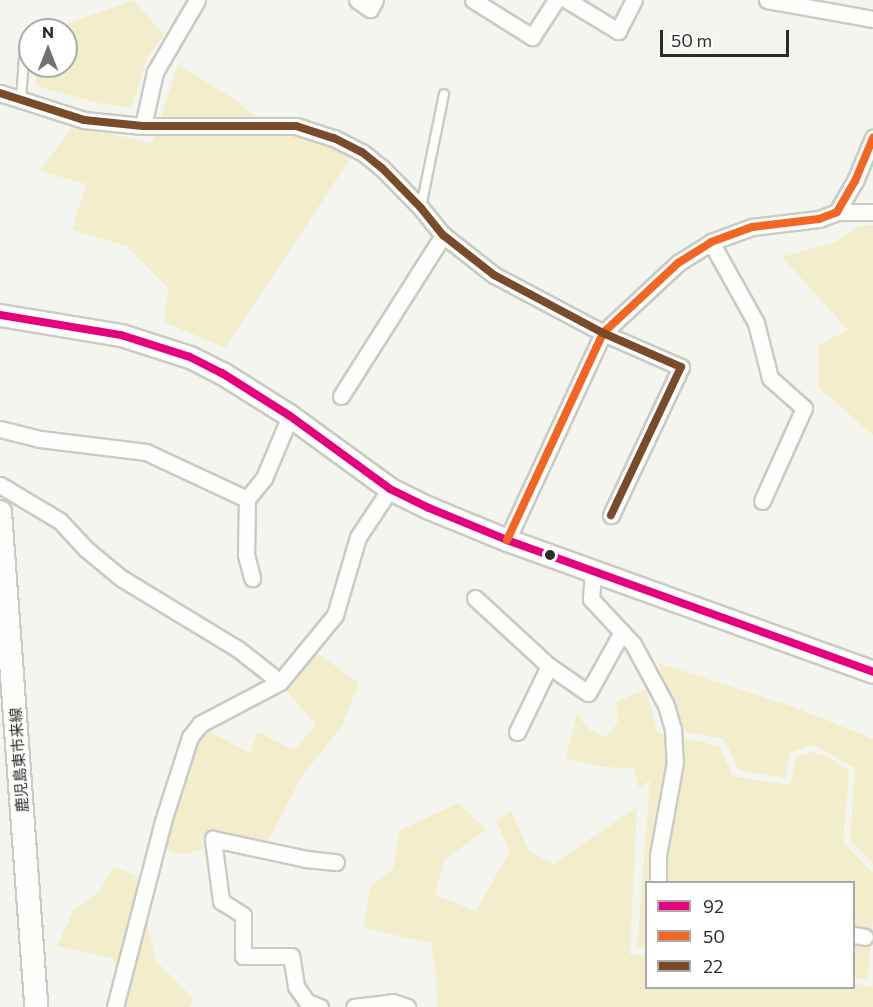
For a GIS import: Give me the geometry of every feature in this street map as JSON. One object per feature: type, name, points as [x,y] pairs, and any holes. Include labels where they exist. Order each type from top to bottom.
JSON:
[{"type":"main road","points":[[0,315],[73,325],[158,345],[222,373],[290,416],[390,489],[507,540],[873,672]]},
{"type":"main road","name":"鹿児島東市来線","points":[[0,512],[36,1007]]},
{"type":"street","points":[[144,126],[155,72],[197,0]]},
{"type":"street","points":[[357,0],[370,9],[375,0]]},
{"type":"street","points":[[473,0],[532,37],[556,0]]},
{"type":"street","points":[[567,0],[618,31],[634,0]]},
{"type":"street","points":[[767,0],[873,19]]},
{"type":"street","points":[[0,93],[84,120],[144,126],[296,126],[334,138],[362,152],[382,168],[421,208],[442,236],[494,275],[603,333],[681,367],[611,514]]},
{"type":"street","points":[[837,212],[855,181],[873,138]]},
{"type":"street","points":[[507,540],[603,333],[678,263],[711,242],[752,227],[819,219],[837,212],[873,212]]},
{"type":"street","points":[[341,396],[442,236]]},
{"type":"street","points":[[711,242],[756,323],[770,378],[804,408],[762,501]]},
{"type":"street","points":[[252,578],[246,555],[247,498],[264,478],[290,416]]},
{"type":"street","points":[[0,429],[40,439],[146,452],[247,498]]},
{"type":"street","points":[[0,485],[60,521],[86,549],[121,578],[238,648],[280,682]]},
{"type":"street","points":[[115,1007],[163,821],[190,737],[200,724],[280,682],[335,615],[358,537],[390,489]]},
{"type":"street","points":[[593,571],[591,599],[633,645],[666,705],[673,729],[675,762],[658,856],[658,881]]},
{"type":"street","points":[[475,598],[549,666],[588,693],[622,632]]},
{"type":"street","points":[[517,732],[549,666]]},
{"type":"street","points":[[320,1007],[307,1002],[296,986],[291,956],[243,956],[243,915],[221,901],[213,839],[306,859],[336,862]]},
{"type":"street","points":[[354,1007],[392,1002],[407,1007]]},
{"type":"lane","points":[[21,100],[23,78]]},
{"type":"lane","points":[[421,208],[444,94]]},
{"type":"shaded area","points":[[134,0],[164,35],[147,58],[132,107],[102,104],[37,86],[35,78],[78,78],[78,20]]},
{"type":"shaded area","points":[[178,64],[238,102],[251,114],[330,143],[350,159],[225,348],[164,322],[168,288],[127,246],[72,230],[86,184],[40,171],[73,125],[152,143]]},
{"type":"shaded area","points":[[873,225],[873,435],[818,387],[818,345],[848,330],[782,257],[838,241],[859,226]]},
{"type":"shaded area","points":[[317,653],[359,683],[342,726],[302,776],[268,841],[206,831],[206,848],[183,855],[163,848],[194,744],[208,731],[250,753],[257,732],[294,750],[316,725],[287,692]]},
{"type":"shaded area","points":[[658,663],[794,707],[873,739],[873,864],[850,841],[855,768],[812,744],[790,753],[785,778],[739,770],[724,739],[682,731]]},
{"type":"shaded area","points":[[646,689],[657,732],[719,746],[733,776],[790,785],[797,756],[812,752],[826,756],[849,771],[843,842],[873,873],[873,919],[867,980],[855,977],[855,881],[645,881],[645,948],[637,948],[650,780],[639,788],[634,768],[601,767],[566,758],[577,713],[587,728],[604,737],[611,732],[618,721],[616,702]]},
{"type":"shaded area","points":[[458,803],[486,830],[445,859],[435,895],[476,911],[510,851],[496,821],[511,811],[529,851],[553,864],[637,807],[630,954],[645,955],[645,989],[855,989],[855,983],[872,988],[873,983],[873,1007],[437,1007],[436,974],[431,943],[363,928],[371,885],[393,869],[399,831]]},
{"type":"shaded area","points":[[113,867],[138,876],[155,960],[194,999],[190,1007],[125,1007],[127,1002],[112,958],[57,946],[74,910],[100,891]]},
{"type":"transit line","name":"22","points":[[0,93],[84,120],[143,126],[296,126],[334,138],[362,152],[382,168],[421,208],[443,235],[494,275],[603,333],[681,367],[611,515]]},
{"type":"transit line","name":"50","points":[[507,540],[603,333],[678,263],[711,242],[752,227],[819,219],[837,212],[855,181],[873,138]]},
{"type":"transit line","name":"92","points":[[0,315],[121,335],[190,357],[222,373],[290,416],[390,489],[429,508],[507,540],[873,672]]}]
